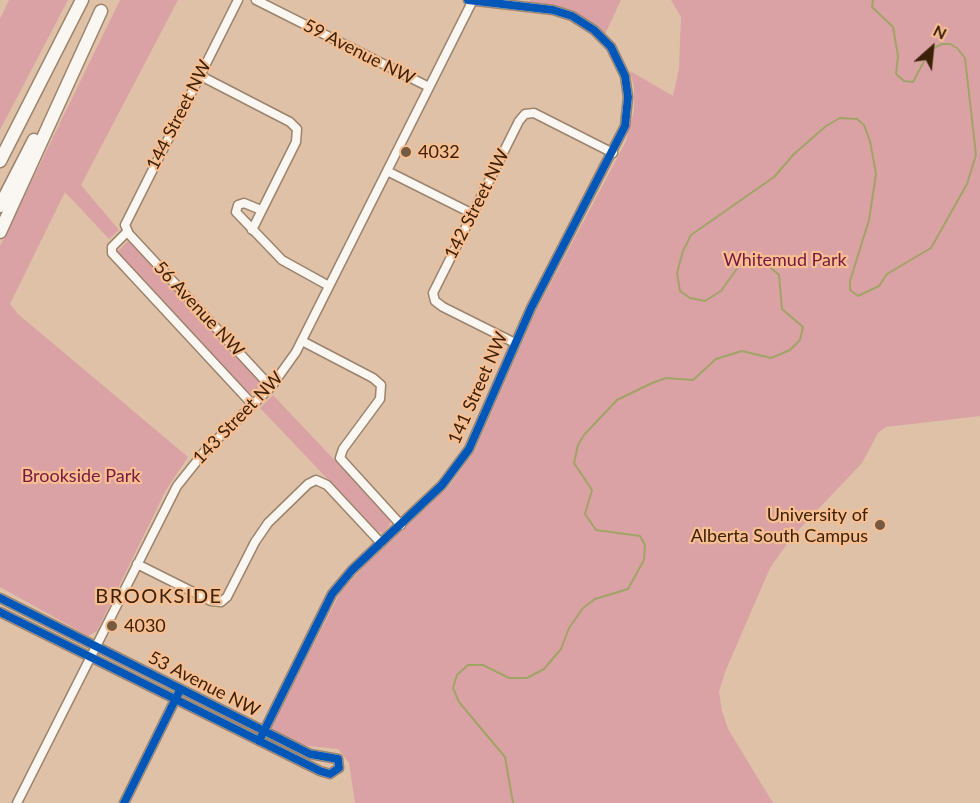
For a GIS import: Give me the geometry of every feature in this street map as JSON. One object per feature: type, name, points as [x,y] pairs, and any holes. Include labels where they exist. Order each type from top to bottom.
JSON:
[{"type":"highway","points":[[0,161],[82,0]]},
{"type":"highway","points":[[0,206],[104,6]]},
{"type":"highway","points":[[0,232],[104,6]]},
{"type":"highway","points":[[0,148],[32,97]]},
{"type":"street","name":"144 Street NW","points":[[127,231],[127,218],[238,0]]},
{"type":"street","name":"59 Avenue NW","points":[[256,0],[429,87]]},
{"type":"street","name":"143 Street NW","points":[[17,803],[164,509],[184,477],[213,442],[272,387],[302,341],[471,1]]},
{"type":"street","name":"141 Street NW","points":[[259,741],[332,594],[352,570],[442,485],[464,456],[515,344],[613,153],[627,119],[628,97],[625,76],[611,47],[594,30],[579,20],[553,10],[471,1]]},
{"type":"street","points":[[199,75],[290,122],[297,129],[296,142],[252,230]]},
{"type":"street","name":"142 Street NW","points":[[515,344],[443,307],[434,298],[435,287],[519,121],[528,113],[537,114],[613,153]]},
{"type":"street","points":[[387,171],[472,214]]},
{"type":"street","points":[[261,210],[246,203],[237,207],[237,214],[282,260],[329,286]]},
{"type":"street","points":[[127,231],[111,248],[112,253],[253,405]]},
{"type":"street","name":"56 Avenue NW","points":[[127,231],[272,387]]},
{"type":"street","points":[[302,341],[374,378],[381,385],[380,399],[343,449],[340,458],[401,525]]},
{"type":"street","points":[[137,564],[211,602],[221,602],[228,594],[255,542],[268,523],[309,484],[318,480],[327,485],[381,543]]},
{"type":"street","name":"53 Avenue NW","points":[[0,598],[310,754],[338,759],[339,768],[334,774],[327,774],[0,612]]},
{"type":"street","points":[[124,803],[180,689]]},
{"type":"green space","points":[[9,0],[68,0],[0,130],[0,19]]},
{"type":"green space","name":"Brookside Park","points":[[120,0],[178,0],[81,185],[119,230],[109,239],[65,192],[10,304],[18,314],[188,457],[166,490],[97,631],[88,636],[0,587],[0,246]]},
{"type":"green space","points":[[530,0],[621,0],[605,34],[587,22],[529,3]]},
{"type":"green space","name":"Whitemud Park","points":[[671,0],[980,0],[980,416],[886,427],[878,433],[862,463],[791,538],[770,568],[725,672],[719,692],[728,729],[773,803],[355,803],[349,763],[338,749],[300,745],[274,733],[271,727],[340,593],[363,567],[450,485],[475,450],[535,313],[626,141],[634,110],[634,87],[630,71],[673,96],[679,68],[681,17]]},
{"type":"green space","points":[[128,241],[260,379],[261,386],[252,394],[246,391],[117,252]]},
{"type":"green space","points":[[273,395],[391,520],[383,533],[377,531],[260,408]]},
{"type":"waterway","points":[[513,803],[505,757],[459,702],[453,688],[457,675],[468,665],[483,665],[509,678],[527,678],[544,669],[561,649],[569,628],[583,608],[595,599],[628,589],[644,560],[645,545],[640,536],[596,530],[585,514],[592,490],[574,463],[578,445],[584,435],[617,400],[652,383],[666,378],[693,380],[716,359],[742,351],[771,358],[790,350],[800,340],[803,327],[782,309],[779,275],[765,263],[754,260],[741,263],[721,291],[705,301],[690,298],[680,291],[677,273],[683,251],[691,235],[774,177],[794,154],[826,126],[840,118],[857,119],[864,125],[870,141],[876,174],[869,220],[850,281],[850,290],[858,296],[879,286],[887,274],[931,248],[967,184],[976,155],[965,58],[957,48],[950,44],[942,44],[930,50],[913,82],[904,81],[896,74],[898,56],[893,27],[872,7],[873,0]]},
{"type":"cycle path","points":[[259,741],[332,594],[352,570],[442,485],[469,449],[531,308],[625,126],[628,97],[625,76],[611,47],[594,30],[572,16],[553,10],[468,0]]},
{"type":"cycle path","points":[[0,598],[310,754],[338,759],[339,768],[330,774],[320,771],[0,612]]},
{"type":"cycle path","points":[[124,803],[180,690]]},
{"type":"place","name":"4032","points":[[406,152]]},
{"type":"place","name":"University of Alberta South Campus","points":[[880,525]]},
{"type":"place","name":"4030","points":[[112,626]]},
{"type":"district","name":"BROOKSIDE","points":[[159,597]]}]
